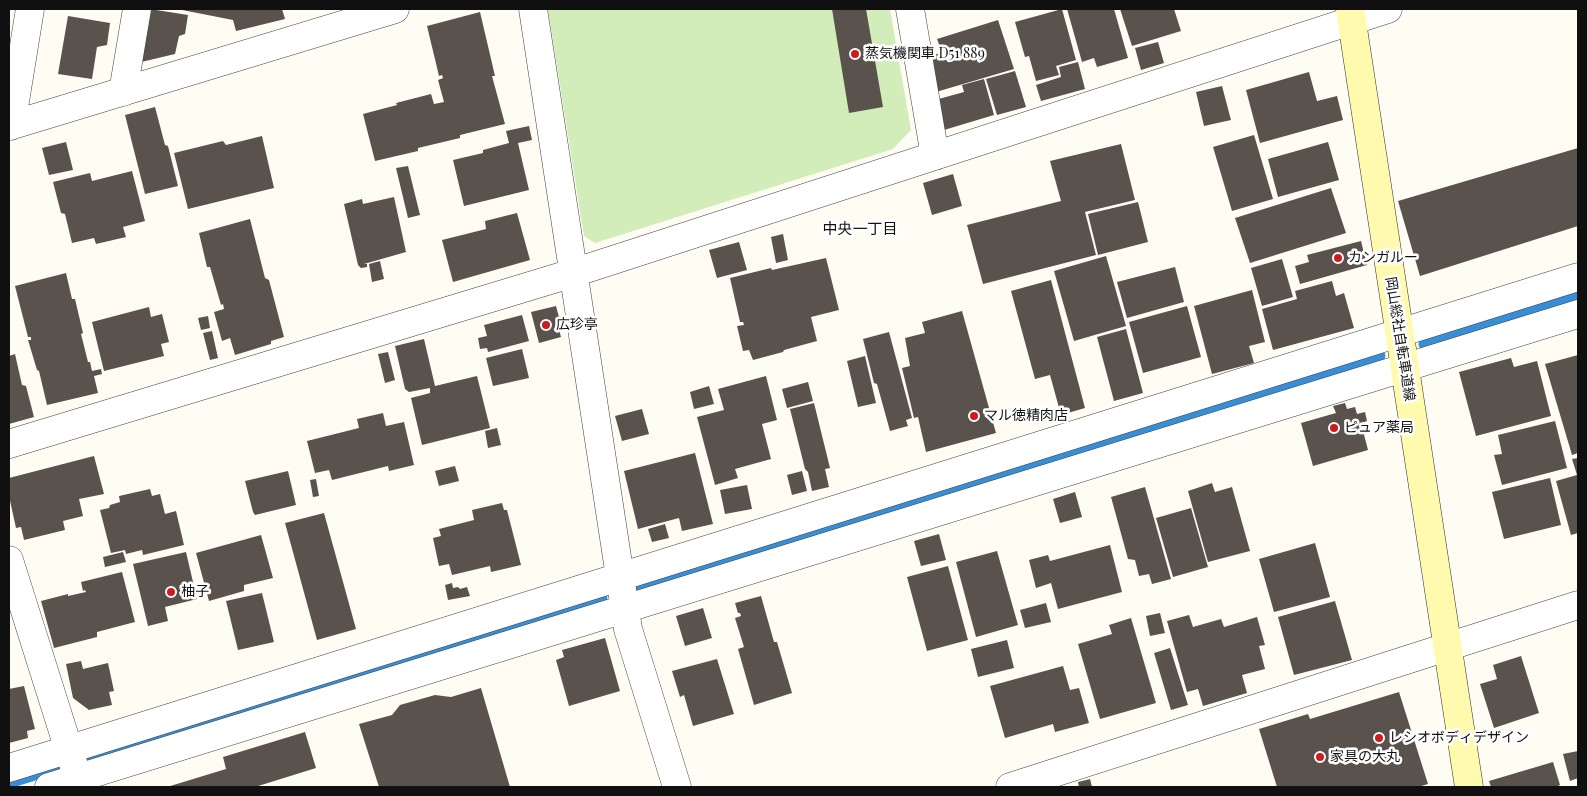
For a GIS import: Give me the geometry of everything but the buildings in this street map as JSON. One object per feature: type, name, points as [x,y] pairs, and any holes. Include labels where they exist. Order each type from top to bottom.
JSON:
[{"type":"main road","name":"岡山総社自転車道線","points":[[1351,14],[1469,787]]},
{"type":"street","points":[[30,9],[10,126],[395,9]]},
{"type":"street","points":[[123,92],[136,9]]},
{"type":"street","points":[[533,9],[624,608],[628,629],[677,787]]},
{"type":"street","points":[[910,9],[935,156]]},
{"type":"street","points":[[9,444],[573,273],[935,156],[1351,14],[1388,9]]},
{"type":"street","points":[[49,787],[73,763],[619,577],[1578,277]]},
{"type":"street","points":[[9,768],[73,763],[624,608],[1578,314]]},
{"type":"street","points":[[9,560],[73,763]]},
{"type":"street","points":[[1010,787],[1578,605]]},
{"type":"green space","points":[[548,9],[890,9],[911,130],[893,149],[595,243],[584,236]]},
{"type":"waterway","points":[[1424,344],[1578,296]]},
{"type":"waterway","points":[[640,586],[1380,356]]},
{"type":"waterway","points":[[9,783],[602,598]]},
{"type":"place","name":"蒸気機関車 D51 889","points":[[855,54]]},
{"type":"place","name":"カンガルー","points":[[1338,258]]},
{"type":"place","name":"広珍亭","points":[[546,325]]},
{"type":"place","name":"マル徳精肉店","points":[[974,416]]},
{"type":"place","name":"ピュア薬局","points":[[1334,428]]},
{"type":"place","name":"柚子","points":[[171,592]]},
{"type":"place","name":"レシオボディデザイン","points":[[1379,738]]},
{"type":"place","name":"家具の大丸","points":[[1320,757]]},
{"type":"district","name":"中央一丁目","points":[[860,229]]}]
